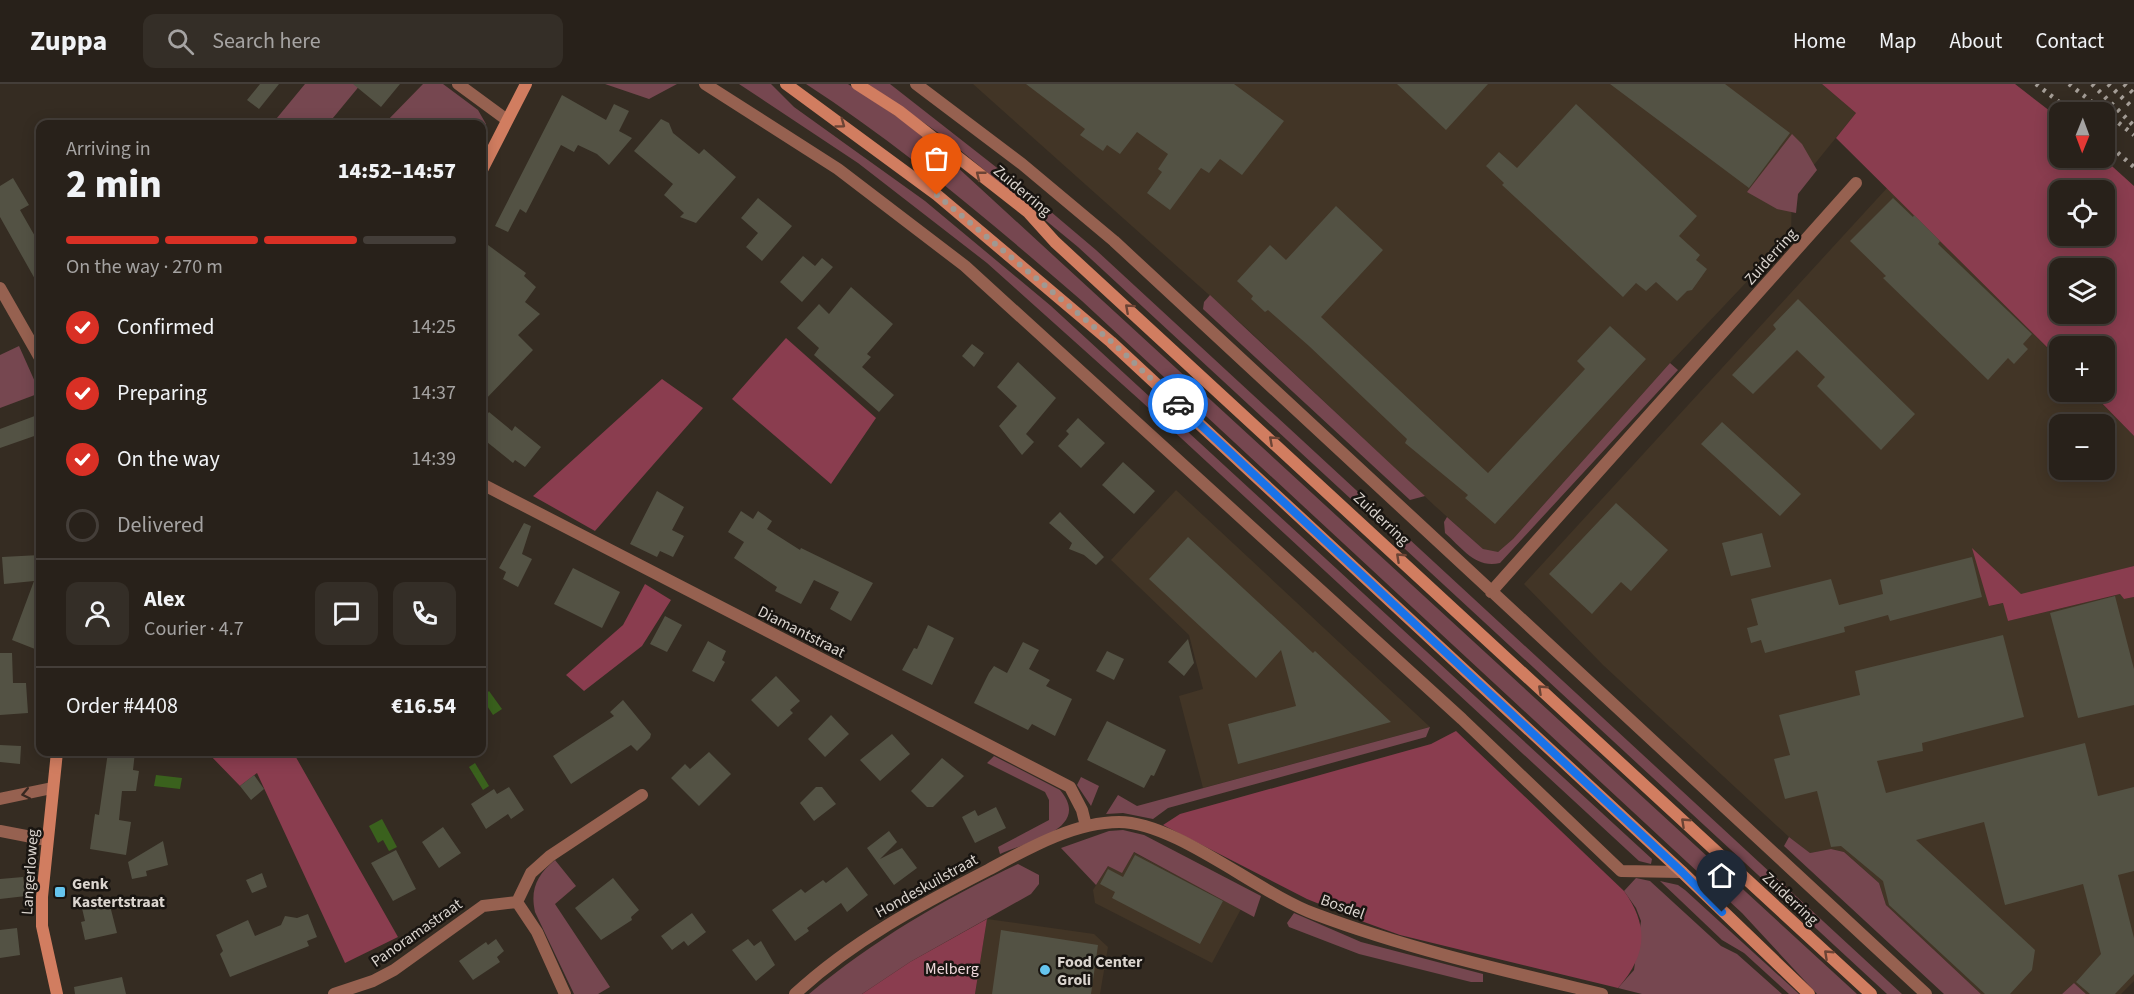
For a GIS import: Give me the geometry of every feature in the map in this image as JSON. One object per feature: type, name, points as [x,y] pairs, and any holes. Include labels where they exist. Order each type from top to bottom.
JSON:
[{"type":"main road","points":[[486,162],[526,84]]},
{"type":"main road","points":[[786,84],[937,195],[1112,342],[1682,872],[1809,994]]},
{"type":"main road","name":"Zuiderring","points":[[857,84],[899,111],[1028,212],[1055,242],[1872,994]]},
{"type":"main road","name":"Langerloweg","points":[[56,756],[47,840],[42,926],[57,994]]},
{"type":"street","points":[[458,84],[507,120]]},
{"type":"street","points":[[705,84],[719,88],[838,169],[965,266],[1462,719],[1621,871],[1682,872]]},
{"type":"street","name":"Zuiderring","points":[[916,84],[1022,164],[1114,241],[1926,994]]},
{"type":"street","name":"Zuiderring","points":[[1491,592],[1856,183]]},
{"type":"street","points":[[0,288],[36,351]]},
{"type":"street","name":"Diamantstraat","points":[[486,486],[1070,787],[1082,810],[1086,826]]},
{"type":"street","points":[[0,799],[52,788]]},
{"type":"street","points":[[565,994],[537,932],[518,902],[531,873],[550,856],[642,795]]},
{"type":"street","name":"Bosdel","points":[[1086,826],[1118,822],[1151,828],[1312,913],[1365,932],[1602,994]]},
{"type":"street","name":"Hondeskuilstraat","points":[[795,994],[872,935],[907,912],[1010,859],[1086,826]]},
{"type":"street","points":[[0,831],[47,840]]},
{"type":"street","name":"Panoramastraat","points":[[334,994],[373,981],[394,970],[483,906],[518,902]]},
{"type":"shaded area","points":[[305,84],[361,84],[331,120],[275,120]]},
{"type":"shaded area","points":[[423,84],[443,84],[478,110],[484,120],[388,120]]},
{"type":"shaded area","points":[[605,84],[677,84],[649,99]]},
{"type":"shaded area","points":[[739,84],[771,84],[794,107],[925,201],[1051,306],[1652,859],[1651,864],[1639,861],[1142,402],[987,263],[858,163]]},
{"type":"shaded area","points":[[806,84],[848,84],[902,120],[943,154],[1857,994],[1817,994],[1742,913],[1082,301],[913,160]]},
{"type":"shaded area","points":[[868,84],[890,84],[1024,189],[1096,250],[1902,994],[1887,994],[1078,247],[943,136]]},
{"type":"shaded area","points":[[973,84],[1822,84],[1856,113],[1792,192],[1791,235],[1670,363],[1513,539],[1498,552],[1493,553],[1483,549],[1435,506],[1245,327]]},
{"type":"shaded area","points":[[1792,134],[1802,144],[1817,170],[1798,194],[1796,213],[1777,209],[1747,192]]},
{"type":"shaded area","points":[[1887,188],[2049,349],[2049,402],[2101,402],[2112,414],[2049,414],[2049,480],[2115,480],[2115,417],[2134,436],[2134,566],[2021,595],[1973,549],[1990,606],[2004,603],[2008,621],[2120,594],[2124,599],[2134,597],[2134,981],[2121,994],[2086,994],[2074,983],[2062,994],[1981,994],[1886,905],[1879,883],[1844,852],[1831,849],[1810,853],[1789,837],[1603,665],[1524,584]]},
{"type":"shaded area","points":[[1210,295],[1425,496],[1410,500],[1203,309],[1204,302]]},
{"type":"shaded area","points":[[19,346],[36,384],[36,394],[0,408],[0,355]]},
{"type":"shaded area","points":[[1670,363],[1678,370],[1500,563],[1491,564],[1477,560],[1445,533],[1444,522],[1447,517],[1483,549],[1498,552],[1513,539]]},
{"type":"shaded area","points":[[1176,490],[1430,727],[1203,788],[1179,696],[1203,689],[1189,635],[1111,560]]},
{"type":"shaded area","points":[[489,691],[502,709],[493,715],[486,704],[486,694]]},
{"type":"shaded area","points":[[1430,727],[1426,737],[1168,808],[1153,819],[1123,813],[1106,814],[1118,795],[1137,806]]},
{"type":"shaded area","points":[[994,756],[1060,790],[1068,803],[1068,815],[1063,824],[1040,839],[1000,854],[998,847],[1049,820],[1049,800],[1045,792],[987,763]]},
{"type":"shaded area","points":[[475,763],[489,786],[483,790],[469,767]]},
{"type":"shaded area","points":[[156,775],[182,778],[180,789],[154,786]]},
{"type":"shaded area","points":[[1081,777],[1099,786],[1091,806],[1077,785]]},
{"type":"shaded area","points":[[382,819],[397,847],[389,851],[383,840],[378,843],[369,826]]},
{"type":"shaded area","points":[[1123,830],[1144,835],[1261,896],[1254,917],[1134,852],[1122,873],[1108,866],[1096,885],[1061,848],[1109,831]]},
{"type":"shaded area","points":[[1789,837],[1810,853],[1831,849],[1844,852],[1879,883],[1886,905],[1981,994],[1944,994],[1784,846]]},
{"type":"shaded area","points":[[1133,852],[1241,909],[1212,963],[1095,903],[1093,890],[1108,866]]},
{"type":"shaded area","points":[[555,860],[576,886],[555,904],[610,987],[598,994],[574,994],[535,912],[533,896],[536,883]]},
{"type":"shaded area","points":[[1018,864],[1039,875],[1039,884],[1031,894],[910,962],[862,994],[809,994],[858,956],[909,922]]},
{"type":"shaded area","points":[[1636,878],[1650,881],[1721,946],[1737,954],[1782,994],[1642,994],[1618,988],[1634,970],[1641,921],[1636,908],[1624,891]]},
{"type":"shaded area","points":[[1660,881],[1678,885],[1685,890],[1799,994],[1789,994],[1744,953],[1722,940]]},
{"type":"shaded area","points":[[1294,913],[1361,942],[1483,974],[1483,982],[1471,982],[1359,954],[1289,927],[1287,923]]},
{"type":"shaded area","name":"Food Center Groli","points":[[987,919],[1094,934],[1108,947],[1100,994],[975,994]]},
{"type":"shaded area","points":[[2074,983],[2086,994],[2062,994]]},
{"type":"green space","points":[[1822,84],[2015,84],[2049,110],[2049,168],[2114,168],[2134,186],[2134,436],[2101,402],[2115,402],[2115,336],[2049,336],[2049,349],[1836,138],[1856,113]]},
{"type":"green space","points":[[786,338],[876,418],[831,484],[732,399]]},
{"type":"green space","points":[[662,379],[703,408],[595,531],[533,496]]},
{"type":"green space","points":[[1972,548],[2021,594],[2134,566],[2134,597],[2124,599],[2120,594],[2008,621],[2003,603],[1989,606]]},
{"type":"green space","points":[[645,584],[671,600],[642,646],[584,691],[566,675],[623,625]]},
{"type":"green space","points":[[1456,731],[1624,891],[1638,917],[1641,941],[1634,964],[1618,988],[1400,935],[1307,899],[1163,825],[1180,814],[1431,744]]},
{"type":"green space","points":[[211,756],[295,756],[398,937],[345,963],[257,773],[240,786]]},
{"type":"green space","name":"Melberg","points":[[987,919],[975,994],[862,994],[910,962]]},
{"type":"building","points":[[260,84],[279,84],[259,109],[247,100]]},
{"type":"building","points":[[353,84],[400,84],[381,107]]},
{"type":"building","points":[[1026,84],[1234,84],[1284,121],[1242,175],[1220,159],[1209,173],[1201,168],[1170,210],[1147,193],[1162,172],[1158,169],[1168,154],[1137,132],[1120,154],[1107,145],[1103,151],[1080,135],[1085,129]]},
{"type":"building","points":[[1397,84],[1488,84],[1446,130]]},
{"type":"building","points":[[1610,84],[1725,84],[1790,133],[1749,188]]},
{"type":"building","points":[[562,95],[606,120],[614,104],[629,111],[619,131],[632,138],[609,165],[597,154],[578,145],[574,152],[561,145],[526,213],[520,209],[508,232],[495,226]]},
{"type":"building","points":[[1576,104],[1697,216],[1679,236],[1700,255],[1696,260],[1707,269],[1692,290],[1687,291],[1677,301],[1656,282],[1646,291],[1636,283],[1623,297],[1502,185],[1504,183],[1486,166],[1499,152],[1517,168]]},
{"type":"building","points":[[661,119],[669,123],[673,133],[699,154],[704,149],[736,177],[696,223],[680,217],[684,213],[664,195],[673,184],[634,151]]},
{"type":"building","points":[[13,178],[29,205],[20,210],[36,238],[36,281],[0,217],[0,186]]},
{"type":"building","points":[[758,198],[792,226],[762,261],[746,247],[758,233],[741,218]]},
{"type":"building","points":[[1893,198],[1913,217],[1914,215],[1940,241],[1938,244],[2032,334],[2023,344],[2028,349],[2014,364],[2008,358],[1988,380],[1883,278],[1886,276],[1850,241]]},
{"type":"building","points":[[1336,206],[1383,250],[1321,317],[1488,473],[1585,369],[1577,361],[1610,326],[1646,359],[1495,524],[1465,498],[1468,495],[1405,443],[1407,439],[1309,346],[1268,310],[1265,312],[1251,299],[1253,296],[1237,281],[1270,245],[1286,260]]},
{"type":"building","points":[[488,245],[526,273],[524,276],[536,287],[525,302],[540,314],[518,335],[533,350],[486,399],[486,248]]},
{"type":"building","points":[[803,256],[815,266],[822,258],[833,267],[802,302],[780,282]]},
{"type":"building","points":[[851,287],[893,324],[867,354],[871,357],[862,367],[894,395],[879,412],[814,355],[819,348],[797,328],[819,304],[829,314]]},
{"type":"building","points":[[1798,299],[1915,414],[1881,450],[1817,386],[1825,377],[1797,350],[1753,394],[1732,375],[1776,329],[1773,325]]},
{"type":"building","points":[[972,344],[984,353],[974,367],[962,356]]},
{"type":"building","points":[[1018,362],[1056,398],[1026,434],[1034,442],[1022,455],[999,426],[1017,406],[997,387]]},
{"type":"building","points":[[489,412],[512,431],[515,426],[541,447],[525,467],[515,460],[513,463],[486,441],[486,416]]},
{"type":"building","points":[[36,416],[36,435],[0,448],[0,429]]},
{"type":"building","points":[[1078,418],[1105,443],[1081,468],[1058,446],[1069,434],[1066,431]]},
{"type":"building","points":[[1722,422],[1801,494],[1780,516],[1701,444]]},
{"type":"building","points":[[1123,462],[1155,491],[1134,514],[1102,485]]},
{"type":"building","points":[[657,491],[684,507],[672,530],[684,536],[673,557],[660,551],[657,557],[630,544]]},
{"type":"building","points":[[1616,503],[1668,550],[1631,591],[1621,582],[1592,614],[1549,574]]},
{"type":"building","points":[[741,511],[753,519],[758,511],[772,521],[767,529],[800,550],[801,548],[873,583],[851,621],[830,609],[839,592],[814,580],[801,604],[775,591],[777,587],[734,558],[744,542],[728,532]]},
{"type":"building","points":[[1060,512],[1104,557],[1096,565],[1084,555],[1069,549],[1072,543],[1049,523]]},
{"type":"building","points":[[524,523],[531,526],[522,554],[532,559],[518,587],[503,579],[506,572],[499,568]]},
{"type":"building","points":[[1762,533],[1771,567],[1731,576],[1722,543]]},
{"type":"building","points":[[1188,537],[1391,722],[1238,764],[1228,724],[1296,706],[1281,650],[1256,678],[1149,579]]},
{"type":"building","points":[[36,555],[36,649],[12,640],[34,581],[4,584],[2,557]]},
{"type":"building","points":[[1972,557],[1982,597],[1890,621],[1888,615],[1844,627],[1845,632],[1765,653],[1761,640],[1751,643],[1747,628],[1758,625],[1751,599],[1831,579],[1839,605],[1883,594],[1880,580]]},
{"type":"building","points":[[573,568],[620,592],[602,628],[554,604]]},
{"type":"building","points":[[2115,596],[2134,669],[2134,705],[2078,718],[2050,613]]},
{"type":"building","points":[[665,616],[682,625],[667,652],[650,644]]},
{"type":"building","points":[[928,625],[954,638],[932,685],[902,670],[914,648],[917,649]]},
{"type":"building","points":[[2003,635],[2024,717],[1922,743],[1923,751],[1877,761],[1886,793],[2085,743],[2098,796],[2134,787],[2134,871],[2118,875],[2134,938],[2134,974],[2115,994],[2090,994],[2076,982],[2101,954],[2083,884],[2005,905],[1984,822],[1916,840],[2035,950],[2032,970],[2010,994],[1985,994],[1889,905],[1883,881],[1841,846],[1831,847],[1817,791],[1785,799],[1774,759],[1790,755],[1779,715],[1860,695],[1855,671]]},
{"type":"building","points":[[1188,639],[1194,663],[1184,676],[1168,662]]},
{"type":"building","points":[[708,641],[726,651],[722,660],[725,662],[714,682],[692,671]]},
{"type":"building","points":[[1023,642],[1039,650],[1029,669],[1050,680],[1046,686],[1072,699],[1055,736],[1032,724],[1028,730],[974,703],[994,666],[1007,673]]},
{"type":"building","points":[[1107,651],[1124,659],[1114,680],[1096,671]]},
{"type":"building","points":[[0,653],[12,653],[13,683],[26,683],[28,713],[0,715]]},
{"type":"building","points":[[776,676],[800,701],[790,710],[793,713],[778,727],[751,700]]},
{"type":"building","points":[[623,700],[651,734],[650,738],[637,751],[631,745],[571,784],[553,756],[614,716],[610,712]]},
{"type":"building","points":[[831,715],[849,734],[825,757],[808,739]]},
{"type":"building","points":[[1107,721],[1166,750],[1154,776],[1151,775],[1144,788],[1087,760]]},
{"type":"building","points":[[892,734],[910,754],[880,781],[860,760]]},
{"type":"building","points":[[0,745],[21,746],[20,764],[0,762]]},
{"type":"building","points":[[709,752],[731,774],[699,806],[671,778],[685,764],[690,769]]},
{"type":"building","points":[[107,756],[135,756],[133,770],[139,771],[136,791],[122,791],[119,820],[131,822],[126,855],[90,849],[95,814],[99,815]]},
{"type":"building","points":[[942,758],[964,776],[933,807],[927,807],[911,791]]},
{"type":"building","points":[[254,775],[264,789],[251,800],[240,786]]},
{"type":"building","points":[[509,787],[524,810],[511,819],[508,814],[486,829],[471,804],[494,789],[497,794]]},
{"type":"building","points":[[816,787],[822,787],[836,804],[814,821],[800,803]]},
{"type":"building","points":[[996,807],[1006,828],[975,843],[962,817],[975,810],[978,816]]},
{"type":"building","points":[[443,827],[461,853],[439,868],[422,842]]},
{"type":"building","points":[[889,831],[897,842],[880,859],[902,848],[917,868],[894,885],[867,848]]},
{"type":"building","points":[[163,841],[168,865],[146,871],[147,876],[132,879],[128,862]]},
{"type":"building","points":[[396,850],[416,889],[393,901],[371,863]]},
{"type":"building","points":[[1135,855],[1223,901],[1200,944],[1112,898],[1115,892],[1100,884],[1108,869],[1123,877]]},
{"type":"building","points":[[847,867],[868,895],[847,912],[841,903],[807,928],[809,931],[795,941],[772,910],[801,889],[805,893],[823,880],[826,883]]},
{"type":"building","points":[[262,873],[267,887],[252,893],[246,880]]},
{"type":"building","points":[[23,877],[26,896],[0,899],[0,879]]},
{"type":"building","points":[[613,878],[639,910],[631,917],[632,920],[601,940],[575,908]]},
{"type":"building","points":[[108,898],[117,933],[85,940],[81,922],[85,921],[81,904]]},
{"type":"building","points":[[692,913],[706,932],[688,946],[684,941],[672,950],[661,936]]},
{"type":"building","points":[[308,914],[317,937],[307,941],[309,946],[230,977],[220,954],[223,951],[216,935],[248,920],[255,936],[281,925],[285,916],[297,918]]},
{"type":"building","points":[[17,928],[20,955],[0,958],[0,930]]},
{"type":"building","name":"Food Center Groli","points":[[1001,930],[1098,945],[1091,994],[992,994]]},
{"type":"building","points":[[496,939],[504,951],[497,957],[500,962],[473,980],[459,961],[486,942],[488,945]]},
{"type":"building","points":[[748,939],[754,946],[761,941],[775,965],[756,981],[732,950]]},
{"type":"building","points":[[122,977],[126,994],[75,994],[74,987]]},
{"type":"railway","points":[[2036,84],[2059,102]]},
{"type":"railway","points":[[2069,84],[2134,135]]},
{"type":"railway","points":[[2092,84],[2134,126]]},
{"type":"railway","points":[[2108,84],[2134,109]]},
{"type":"railway","points":[[2124,84],[2134,94]]},
{"type":"railway","points":[[2115,151],[2134,167]]},
{"type":"way so far","points":[[937,195],[1112,342],[1178,404]]},
{"type":"place","name":"Genk Kastertstraat","points":[[60,892]]},
{"type":"place","name":"Food Center Groli","points":[[1045,970]]},
{"type":"route","points":[[1178,404],[1682,872],[1722,912]]}]
